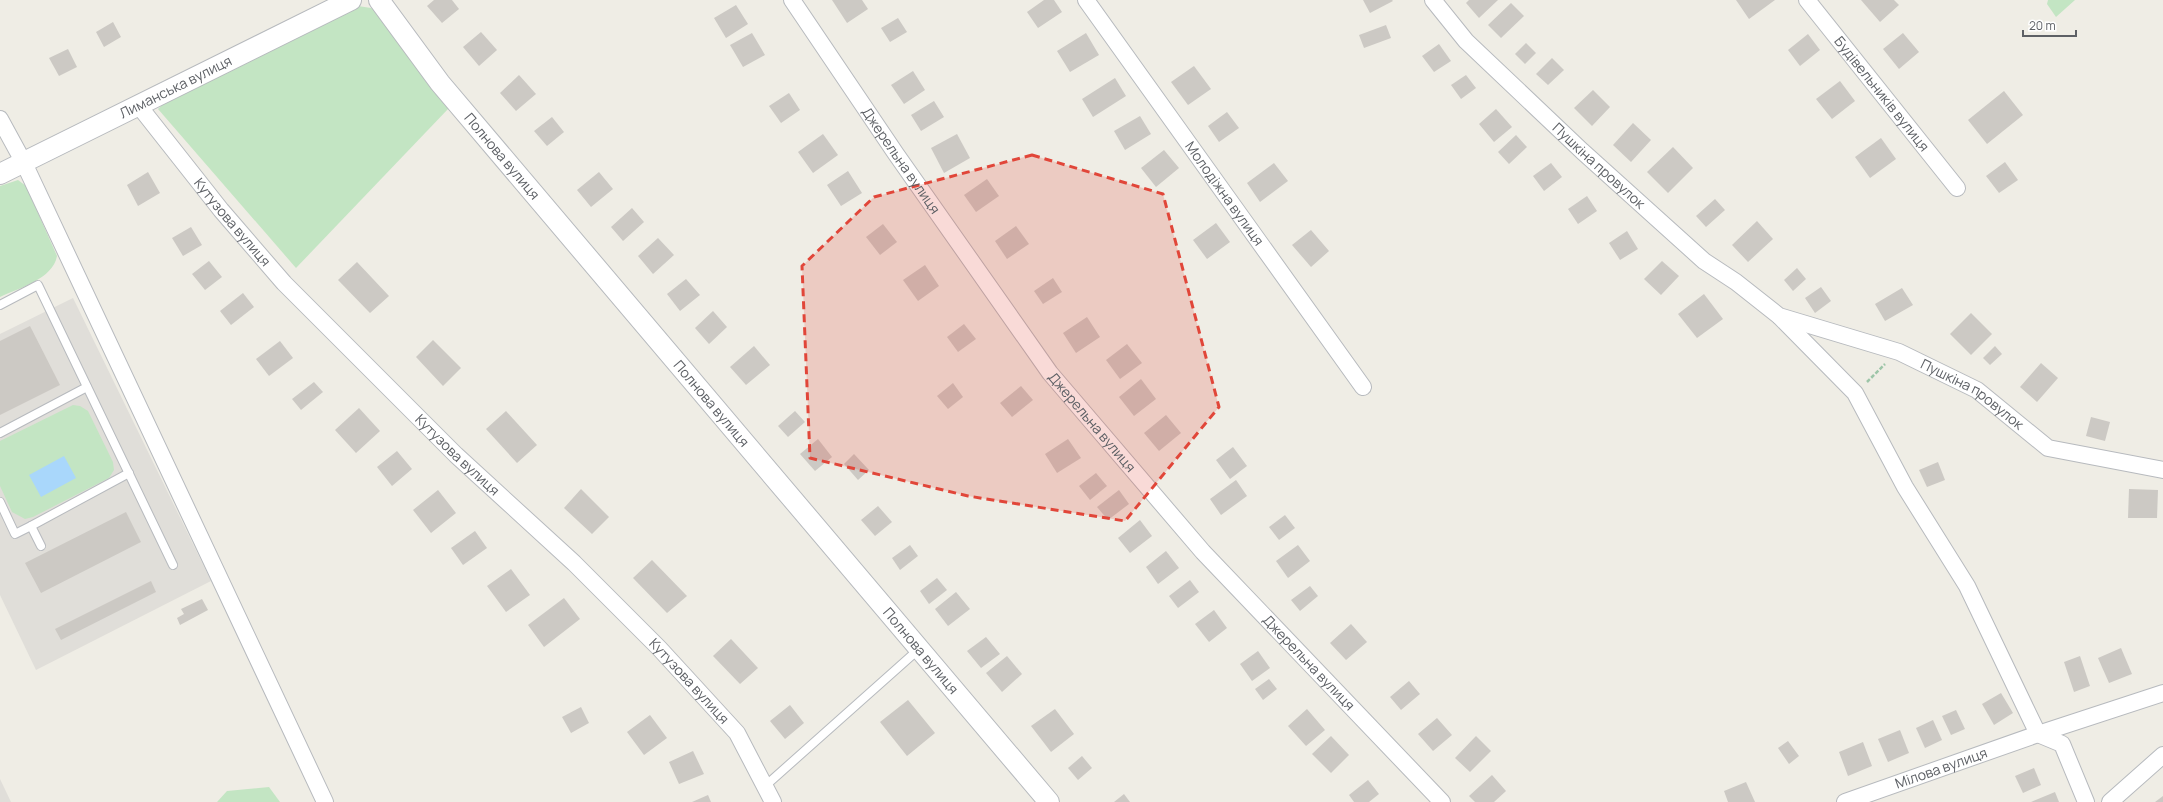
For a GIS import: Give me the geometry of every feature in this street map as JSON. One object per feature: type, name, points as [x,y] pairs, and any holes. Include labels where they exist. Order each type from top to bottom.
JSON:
[{"type":"street","name":"Лиманська вулиця","points":[[0,174],[351,0]]},
{"type":"street","name":"Полнова вулиця","points":[[379,0],[440,83],[1049,802]]},
{"type":"street","name":"Джерельна вулиця","points":[[792,0],[896,154],[1050,373],[1203,552],[1442,802]]},
{"type":"street","name":"Молодіжна вулиця","points":[[1086,0],[1364,387]]},
{"type":"street","name":"Пушкіна провулок","points":[[1433,0],[1466,42],[1587,156],[1704,261],[1736,282],[1779,316],[1856,393],[1905,487],[1967,586],[2038,734]]},
{"type":"street","name":"Будівельників вулиця","points":[[1807,0],[1957,188]]},
{"type":"street","name":"Кутузова вулиця","points":[[139,106],[221,210],[284,283],[456,455],[574,563],[659,648],[737,733],[773,802]]},
{"type":"street","points":[[0,119],[24,163],[325,802]]},
{"type":"street","name":"Пушкіна провулок","points":[[1779,316],[1899,352],[1977,390],[2048,448],[2163,470]]},
{"type":"street","name":"Мілова вулиця","points":[[1845,802],[2038,734],[2163,693]]},
{"type":"street","points":[[2038,734],[2062,744],[2086,802]]},
{"type":"street","points":[[2110,802],[2163,756]]},
{"type":"lane","points":[[0,305],[38,285],[173,565]]},
{"type":"lane","points":[[0,432],[87,387]]},
{"type":"lane","points":[[0,502],[15,534],[129,474]]},
{"type":"lane","points":[[31,526],[41,546]]},
{"type":"lane","points":[[764,786],[919,649]]},
{"type":"path","points":[[1856,393],[1899,352]]},
{"type":"highlighted area","points":[[1032,155],[1163,194],[1219,407],[1125,521],[968,496],[810,458],[802,266],[874,197]]},
{"type":"shaded area","points":[[73,298],[211,581],[36,670],[0,595],[0,334]]},
{"type":"shaded area","points":[[0,779],[11,802],[0,802]]},
{"type":"green space","points":[[2048,0],[2075,0],[2056,17],[2047,4]]},
{"type":"green space","points":[[358,6],[371,8],[383,15],[449,108],[296,268],[158,109],[168,99]]},
{"type":"green space","points":[[18,180],[26,186],[57,256],[49,271],[42,277],[0,297],[0,186]]},
{"type":"green space","points":[[73,405],[80,406],[88,411],[113,462],[114,470],[109,478],[33,517],[25,519],[12,512],[0,486],[0,441]]},
{"type":"green space","points":[[269,787],[280,802],[217,802],[227,791]]},
{"type":"water","points":[[64,456],[76,478],[41,497],[29,475]]},
{"type":"building","points":[[434,0],[452,0],[459,9],[442,23],[427,6]]},
{"type":"building","points":[[832,0],[862,0],[868,9],[847,23]]},
{"type":"building","points":[[1044,0],[1054,0],[1062,12],[1038,28],[1027,12]]},
{"type":"building","points":[[1363,0],[1392,0],[1393,1],[1370,13]]},
{"type":"building","points":[[1469,0],[1498,0],[1479,18],[1466,3]]},
{"type":"building","points":[[1736,0],[1775,0],[1749,19]]},
{"type":"building","points":[[1861,0],[1894,0],[1899,5],[1880,22]]},
{"type":"building","points":[[1511,3],[1524,16],[1501,38],[1488,25]]},
{"type":"building","points":[[736,5],[748,24],[726,38],[714,18]]},
{"type":"building","points":[[898,18],[907,32],[890,42],[881,28]]},
{"type":"building","points":[[113,22],[121,37],[104,47],[96,32]]},
{"type":"building","points":[[1386,25],[1391,38],[1364,48],[1359,35]]},
{"type":"building","points":[[481,32],[497,50],[479,66],[463,47]]},
{"type":"building","points":[[752,33],[765,55],[743,67],[730,45]]},
{"type":"building","points":[[1086,33],[1099,55],[1070,72],[1057,51]]},
{"type":"building","points":[[1903,33],[1919,52],[1899,69],[1883,49]]},
{"type":"building","points":[[1808,34],[1820,50],[1800,66],[1788,50]]},
{"type":"building","points":[[1526,43],[1536,53],[1525,64],[1515,54]]},
{"type":"building","points":[[1439,44],[1451,61],[1434,72],[1422,56]]},
{"type":"building","points":[[68,49],[77,67],[59,76],[49,58]]},
{"type":"building","points":[[1552,58],[1564,70],[1548,85],[1536,74]]},
{"type":"building","points":[[1194,66],[1211,89],[1188,105],[1171,82]]},
{"type":"building","points":[[913,71],[925,90],[904,104],[891,85]]},
{"type":"building","points":[[519,75],[536,94],[516,111],[500,93]]},
{"type":"building","points":[[1466,75],[1476,88],[1461,99],[1451,85]]},
{"type":"building","points":[[1115,78],[1126,96],[1093,117],[1082,99]]},
{"type":"building","points":[[1840,81],[1855,101],[1832,119],[1816,99]]},
{"type":"building","points":[[1593,90],[1610,107],[1592,126],[1574,108]]},
{"type":"building","points":[[2004,91],[2023,115],[1987,144],[1968,120]]},
{"type":"building","points":[[789,93],[800,110],[781,123],[769,106]]},
{"type":"building","points":[[934,101],[944,117],[921,131],[911,115]]},
{"type":"building","points":[[1496,109],[1512,127],[1494,142],[1479,124]]},
{"type":"building","points":[[1227,112],[1239,128],[1219,142],[1208,126]]},
{"type":"building","points":[[1140,116],[1151,134],[1125,150],[1114,131]]},
{"type":"building","points":[[552,117],[564,132],[547,146],[534,131]]},
{"type":"building","points":[[1633,123],[1651,140],[1631,162],[1613,145]]},
{"type":"building","points":[[823,134],[838,155],[813,173],[798,152]]},
{"type":"building","points":[[957,134],[970,158],[944,173],[931,148]]},
{"type":"building","points":[[1516,135],[1527,147],[1509,164],[1498,152]]},
{"type":"building","points":[[1881,138],[1896,159],[1870,178],[1855,157]]},
{"type":"building","points":[[1673,147],[1693,168],[1668,193],[1647,172]]},
{"type":"building","points":[[1164,150],[1179,168],[1156,187],[1141,168]]},
{"type":"building","points":[[2005,162],[2018,180],[1999,193],[1986,176]]},
{"type":"building","points":[[1274,163],[1288,181],[1260,202],[1247,183]]},
{"type":"building","points":[[1551,163],[1562,177],[1544,191],[1533,176]]},
{"type":"building","points":[[848,171],[862,193],[841,206],[827,185]]},
{"type":"building","points":[[148,172],[160,193],[138,206],[127,185]]},
{"type":"building","points":[[599,172],[613,189],[591,207],[577,190]]},
{"type":"building","points":[[987,179],[999,196],[976,212],[964,195]]},
{"type":"building","points":[[1587,196],[1597,211],[1578,224],[1568,209]]},
{"type":"building","points":[[1715,199],[1725,210],[1706,227],[1696,216]]},
{"type":"building","points":[[632,208],[644,222],[623,241],[611,227]]},
{"type":"building","points":[[1757,221],[1773,239],[1748,262],[1732,245]]},
{"type":"building","points":[[1216,223],[1230,242],[1207,259],[1193,240]]},
{"type":"building","points":[[883,224],[897,242],[880,255],[866,237]]},
{"type":"building","points":[[1016,226],[1029,244],[1007,259],[995,241]]},
{"type":"building","points":[[191,227],[202,245],[183,256],[172,238]]},
{"type":"building","points":[[1311,230],[1329,251],[1311,267],[1292,245]]},
{"type":"building","points":[[1627,231],[1638,249],[1620,260],[1609,243]]},
{"type":"building","points":[[658,238],[674,255],[653,274],[638,256]]},
{"type":"building","points":[[209,261],[222,277],[205,290],[192,274]]},
{"type":"building","points":[[1662,261],[1679,276],[1661,295],[1644,279]]},
{"type":"building","points":[[357,262],[389,296],[370,313],[338,280]]},
{"type":"building","points":[[925,265],[939,286],[918,301],[903,280]]},
{"type":"building","points":[[1797,268],[1806,279],[1793,291],[1784,280]]},
{"type":"building","points":[[1053,278],[1062,292],[1043,304],[1034,291]]},
{"type":"building","points":[[686,279],[700,295],[680,311],[667,294]]},
{"type":"building","points":[[1821,287],[1831,301],[1815,313],[1805,298]]},
{"type":"building","points":[[1902,288],[1913,305],[1885,321],[1875,304]]},
{"type":"building","points":[[243,293],[254,307],[231,325],[220,311]]},
{"type":"building","points":[[1704,294],[1723,319],[1697,338],[1678,314]]},
{"type":"building","points":[[713,311],[727,327],[709,344],[695,328]]},
{"type":"building","points":[[1971,313],[1992,334],[1971,355],[1950,334]]},
{"type":"building","points":[[1087,317],[1100,337],[1076,353],[1063,333]]},
{"type":"building","points":[[964,324],[976,339],[958,352],[947,337]]},
{"type":"building","points":[[30,326],[60,385],[0,415],[0,341]]},
{"type":"building","points":[[433,340],[461,368],[443,386],[416,357]]},
{"type":"building","points":[[280,341],[293,358],[269,376],[256,359]]},
{"type":"building","points":[[1127,344],[1142,363],[1120,379],[1106,360]]},
{"type":"building","points":[[754,346],[770,365],[746,385],[730,367]]},
{"type":"building","points":[[1995,346],[2002,354],[1990,365],[1983,358]]},
{"type":"building","points":[[2041,363],[2058,378],[2037,402],[2020,387]]},
{"type":"building","points":[[1141,379],[1156,399],[1134,416],[1119,397]]},
{"type":"building","points":[[314,382],[323,392],[301,410],[292,399]]},
{"type":"building","points":[[953,383],[963,397],[948,409],[937,396]]},
{"type":"building","points":[[1021,386],[1033,400],[1012,417],[1000,403]]},
{"type":"building","points":[[359,408],[380,431],[356,453],[335,430]]},
{"type":"building","points":[[506,411],[537,445],[517,463],[486,429]]},
{"type":"building","points":[[795,411],[805,422],[788,437],[778,426]]},
{"type":"building","points":[[1166,415],[1181,433],[1159,451],[1144,433]]},
{"type":"building","points":[[2091,417],[2110,422],[2105,441],[2086,436]]},
{"type":"building","points":[[818,439],[832,457],[815,471],[800,454]]},
{"type":"building","points":[[1068,439],[1081,458],[1057,473],[1045,454]]},
{"type":"building","points":[[1233,447],[1247,466],[1230,479],[1216,460]]},
{"type":"building","points":[[397,451],[412,469],[392,486],[377,467]]},
{"type":"building","points":[[854,454],[869,470],[858,480],[844,464]]},
{"type":"building","points":[[1938,462],[1945,480],[1927,487],[1919,470]]},
{"type":"building","points":[[1096,473],[1107,486],[1090,500],[1079,486]]},
{"type":"building","points":[[1236,480],[1247,496],[1221,515],[1210,499]]},
{"type":"building","points":[[581,489],[609,517],[592,534],[564,508]]},
{"type":"building","points":[[2129,489],[2158,490],[2157,518],[2128,518]]},
{"type":"building","points":[[438,490],[456,513],[431,533],[413,510]]},
{"type":"building","points":[[1119,490],[1129,504],[1108,520],[1097,507]]},
{"type":"building","points":[[878,506],[892,522],[875,536],[861,520]]},
{"type":"building","points":[[126,512],[141,542],[41,593],[25,563]]},
{"type":"building","points":[[1285,515],[1295,528],[1279,540],[1269,527]]},
{"type":"building","points":[[1140,520],[1152,536],[1130,553],[1118,538]]},
{"type":"building","points":[[475,531],[487,548],[463,565],[451,548]]},
{"type":"building","points":[[910,545],[918,556],[900,570],[892,558]]},
{"type":"building","points":[[1298,545],[1310,561],[1288,578],[1276,561]]},
{"type":"building","points":[[1166,551],[1179,568],[1158,584],[1146,567]]},
{"type":"building","points":[[652,560],[687,596],[667,613],[633,578]]},
{"type":"building","points":[[511,569],[530,595],[506,612],[487,586]]},
{"type":"building","points":[[937,578],[947,590],[929,604],[920,591]]},
{"type":"building","points":[[1190,580],[1199,592],[1178,608],[1169,596]]},
{"type":"building","points":[[151,581],[156,592],[61,640],[55,629]]},
{"type":"building","points":[[1310,586],[1318,596],[1300,611],[1291,600]]},
{"type":"building","points":[[956,592],[970,609],[948,626],[935,609]]},
{"type":"building","points":[[564,598],[580,619],[544,647],[528,625]]},
{"type":"building","points":[[202,599],[208,610],[180,625],[177,618],[184,614],[181,609]]},
{"type":"building","points":[[1214,610],[1227,628],[1209,642],[1195,624]]},
{"type":"building","points":[[1351,624],[1367,642],[1346,660],[1330,643]]},
{"type":"building","points":[[986,637],[1000,654],[981,668],[967,651]]},
{"type":"building","points":[[731,639],[758,668],[740,684],[713,656]]},
{"type":"building","points":[[2121,648],[2132,674],[2109,683],[2098,658]]},
{"type":"building","points":[[1258,651],[1270,668],[1252,681],[1240,664]]},
{"type":"building","points":[[1007,656],[1022,674],[1002,692],[986,673]]},
{"type":"building","points":[[2080,656],[2090,686],[2074,692],[2064,662]]},
{"type":"building","points":[[1269,679],[1277,689],[1263,700],[1255,689]]},
{"type":"building","points":[[1409,681],[1420,694],[1401,710],[1390,697]]},
{"type":"building","points":[[2001,693],[2013,713],[1994,725],[1982,704]]},
{"type":"building","points":[[908,700],[935,733],[907,756],[880,722]]},
{"type":"building","points":[[790,705],[804,723],[785,739],[770,721]]},
{"type":"building","points":[[581,707],[589,723],[571,733],[562,717]]},
{"type":"building","points":[[1055,709],[1074,734],[1051,752],[1031,726]]},
{"type":"building","points":[[1307,709],[1325,730],[1306,746],[1288,726]]},
{"type":"building","points":[[1956,710],[1965,729],[1951,735],[1942,716]]},
{"type":"building","points":[[650,715],[667,738],[644,755],[627,732]]},
{"type":"building","points":[[1437,718],[1452,735],[1433,751],[1418,734]]},
{"type":"building","points":[[1933,720],[1942,740],[1925,748],[1916,728]]},
{"type":"building","points":[[1900,730],[1909,753],[1888,762],[1878,739]]},
{"type":"building","points":[[1331,736],[1349,755],[1331,773],[1312,754]]},
{"type":"building","points":[[1476,736],[1491,751],[1470,772],[1455,758]]},
{"type":"building","points":[[1788,741],[1799,756],[1789,764],[1778,748]]},
{"type":"building","points":[[1863,742],[1872,766],[1848,776],[1839,752]]},
{"type":"building","points":[[693,751],[704,774],[679,784],[669,762]]},
{"type":"building","points":[[1082,756],[1092,768],[1078,780],[1068,768]]},
{"type":"building","points":[[2034,768],[2041,785],[2023,793],[2015,776]]},
{"type":"building","points":[[1492,775],[1506,791],[1494,802],[1475,802],[1469,796]]},
{"type":"building","points":[[1368,780],[1379,794],[1369,802],[1354,802],[1349,795]]},
{"type":"building","points":[[1746,782],[1755,802],[1728,802],[1724,791]]},
{"type":"building","points":[[2055,792],[2059,802],[2031,802]]},
{"type":"building","points":[[1124,794],[1130,802],[1114,802]]},
{"type":"building","points":[[708,795],[711,802],[692,802]]},
{"type":"building","points":[[2163,796],[2163,802],[2155,802]]}]
